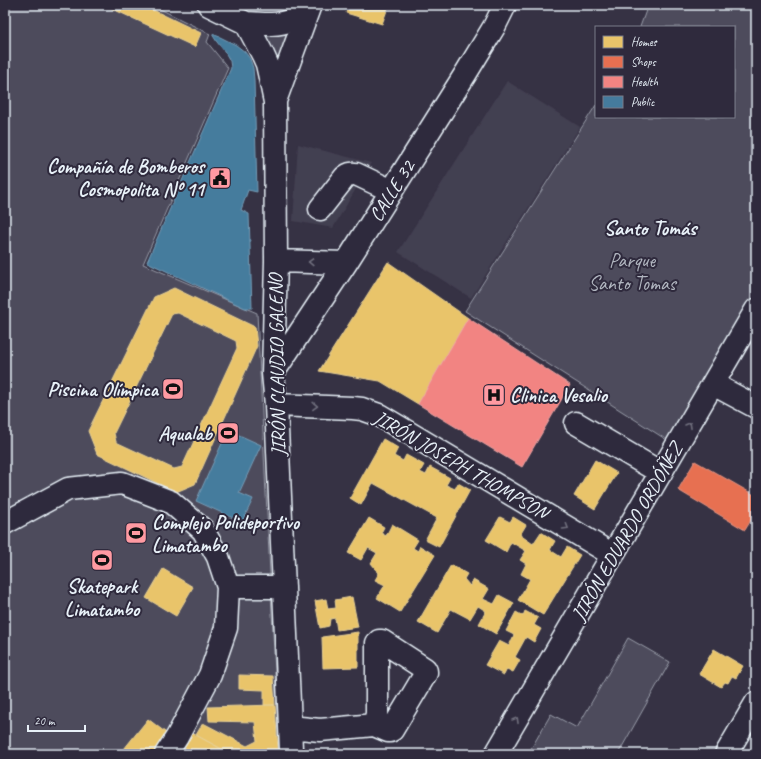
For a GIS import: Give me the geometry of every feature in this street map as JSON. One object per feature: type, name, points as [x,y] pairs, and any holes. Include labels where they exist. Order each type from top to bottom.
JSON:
[{"type":"street","points":[[208,5],[246,23],[271,24],[284,22],[296,17],[310,6]]},
{"type":"street","name":"CALLE 32","points":[[273,373],[392,191],[494,27],[505,5]]},
{"type":"street","points":[[275,102],[310,6]]},
{"type":"street","name":"JIRÓN CLAUDIO GALENO","points":[[246,23],[267,64],[275,102],[276,261],[273,373],[276,405],[292,754]]},
{"type":"street","points":[[320,208],[349,174],[356,174],[392,191]]},
{"type":"street","points":[[276,261],[346,263]]},
{"type":"street","name":"JIRÓN EDUARDO ORDÓÑEZ","points":[[496,754],[756,310]]},
{"type":"street","points":[[713,384],[756,407]]},
{"type":"street","name":"JIRÓN JOSEPH THOMPSON","points":[[276,405],[353,408],[362,409],[379,415],[613,555]]},
{"type":"street","points":[[576,423],[661,473]]},
{"type":"street","points":[[5,523],[68,489],[122,483],[171,502],[203,530],[218,557],[228,587],[226,628],[210,675],[177,737],[166,754]]},
{"type":"street","points":[[228,587],[284,588]]},
{"type":"street","points":[[726,754],[756,703]]},
{"type":"street","points":[[290,727],[320,730],[374,725]]},
{"type":"shaded area","points":[[507,81],[580,127],[471,298],[398,252]]},
{"type":"shaded area","points":[[298,144],[371,163],[333,228],[293,221]]},
{"type":"green space","name":"Complejo Polideportivo Limatambo","points":[[5,5],[152,5],[210,34],[207,42],[228,68],[143,264],[257,313],[279,754],[5,754]]},
{"type":"green space","name":"Parque Santo Tomas","points":[[648,5],[756,5],[756,297],[670,442],[465,311],[595,107],[595,118],[735,118],[735,26],[640,26]]},
{"type":"green space","points":[[290,32],[278,68],[263,34]]},
{"type":"green space","points":[[628,638],[670,662],[618,754],[528,754],[551,714],[577,728]]},
{"type":"building: Homes","points":[[104,5],[143,5],[201,33],[195,47]]},
{"type":"building: Homes","points":[[349,5],[389,5],[382,24],[346,13]]},
{"type":"building: Homes","points":[[388,262],[468,318],[418,404],[380,381],[319,371]]},
{"type":"building: Homes","points":[[174,288],[255,327],[257,346],[195,484],[176,492],[97,454],[88,431],[154,297]],"holes":[[[178,313],[236,341],[237,348],[182,467],[174,469],[116,442],[114,433],[172,314]]]},
{"type":"building: Homes","points":[[495,346],[513,356],[508,365],[525,376],[529,371],[559,387],[533,430],[506,413],[510,405],[494,396],[487,409],[502,416],[486,439],[451,420]]},
{"type":"building: Homes","points":[[383,439],[398,448],[394,456],[403,461],[406,455],[424,465],[420,472],[426,475],[430,467],[450,478],[446,485],[455,489],[458,483],[470,490],[439,547],[425,540],[437,518],[373,483],[361,505],[350,498]]},
{"type":"building: Homes","points":[[595,460],[617,473],[595,509],[574,496]]},
{"type":"building: Homes","points":[[500,517],[510,522],[513,517],[526,525],[520,535],[533,544],[541,532],[555,541],[550,550],[561,557],[567,547],[580,555],[543,615],[518,600],[530,579],[521,574],[526,564],[520,560],[526,551],[511,542],[506,552],[486,540]]},
{"type":"building: Homes","points":[[369,518],[384,527],[381,533],[386,536],[392,524],[418,540],[413,548],[418,551],[420,546],[435,555],[400,612],[377,598],[385,585],[375,580],[379,573],[371,563],[377,553],[368,548],[361,560],[348,553]]},
{"type":"building: Homes","points":[[451,565],[467,574],[464,579],[470,586],[473,580],[489,589],[483,599],[494,604],[499,595],[514,603],[496,634],[479,624],[486,611],[478,606],[470,619],[451,609],[437,633],[418,622]]},
{"type":"building: Homes","points":[[163,569],[193,587],[176,616],[146,598]]},
{"type":"building: Homes","points":[[352,597],[358,627],[337,630],[335,618],[330,619],[329,626],[320,628],[315,601],[326,599],[328,609],[336,608],[335,600]]},
{"type":"building: Homes","points":[[525,611],[538,618],[534,625],[541,629],[534,642],[526,637],[515,657],[520,660],[513,672],[507,669],[504,675],[485,665],[499,641],[509,646],[514,635],[506,631],[516,612],[523,616]]},
{"type":"building: Homes","points":[[358,632],[358,667],[323,668],[322,637]]},
{"type":"building: Homes","points":[[714,649],[743,666],[736,678],[732,676],[728,683],[725,682],[721,687],[699,674]]},
{"type":"building: Homes","points":[[239,675],[273,676],[275,705],[264,705],[264,690],[239,689]]},
{"type":"building: Homes","points":[[275,705],[278,751],[271,754],[231,754],[196,735],[203,723],[247,746],[257,741],[255,722],[209,721],[208,707]]},
{"type":"building: Homes","points":[[148,719],[174,739],[162,754],[120,754]]},
{"type":"building: Homes","points":[[190,732],[229,753],[196,754],[181,746]]},
{"type":"building: Shops","points":[[695,461],[756,496],[756,512],[745,530],[678,490]]},
{"type":"building: Health","name":"Clinica Vesalio","points":[[468,318],[570,385],[522,467],[418,404]]},
{"type":"building: Public","name":"Compañía de Bomberos Cosmopolita Nº 11","points":[[212,34],[236,45],[245,52],[250,59],[253,68],[257,192],[248,190],[241,210],[249,214],[252,308],[245,308],[147,262],[231,68],[230,61],[225,52]]},
{"type":"building: Public","points":[[228,430],[261,445],[239,493],[253,499],[242,522],[196,501]]},
{"type":"place","name":"Compañía de Bomberos Cosmopolita Nº 11","points":[[220,178]]},
{"type":"place","name":"Piscina Olímpica","points":[[173,389]]},
{"type":"place","name":"Clinica Vesalio","points":[[494,395]]},
{"type":"place","name":"Aqualab","points":[[228,433]]},
{"type":"place","name":"Complejo Polideportivo Limatambo","points":[[136,533]]},
{"type":"place","name":"Skatepark Limatambo","points":[[102,560]]},
{"type":"district","name":"Santo Tomás","points":[[650,228]]}]
